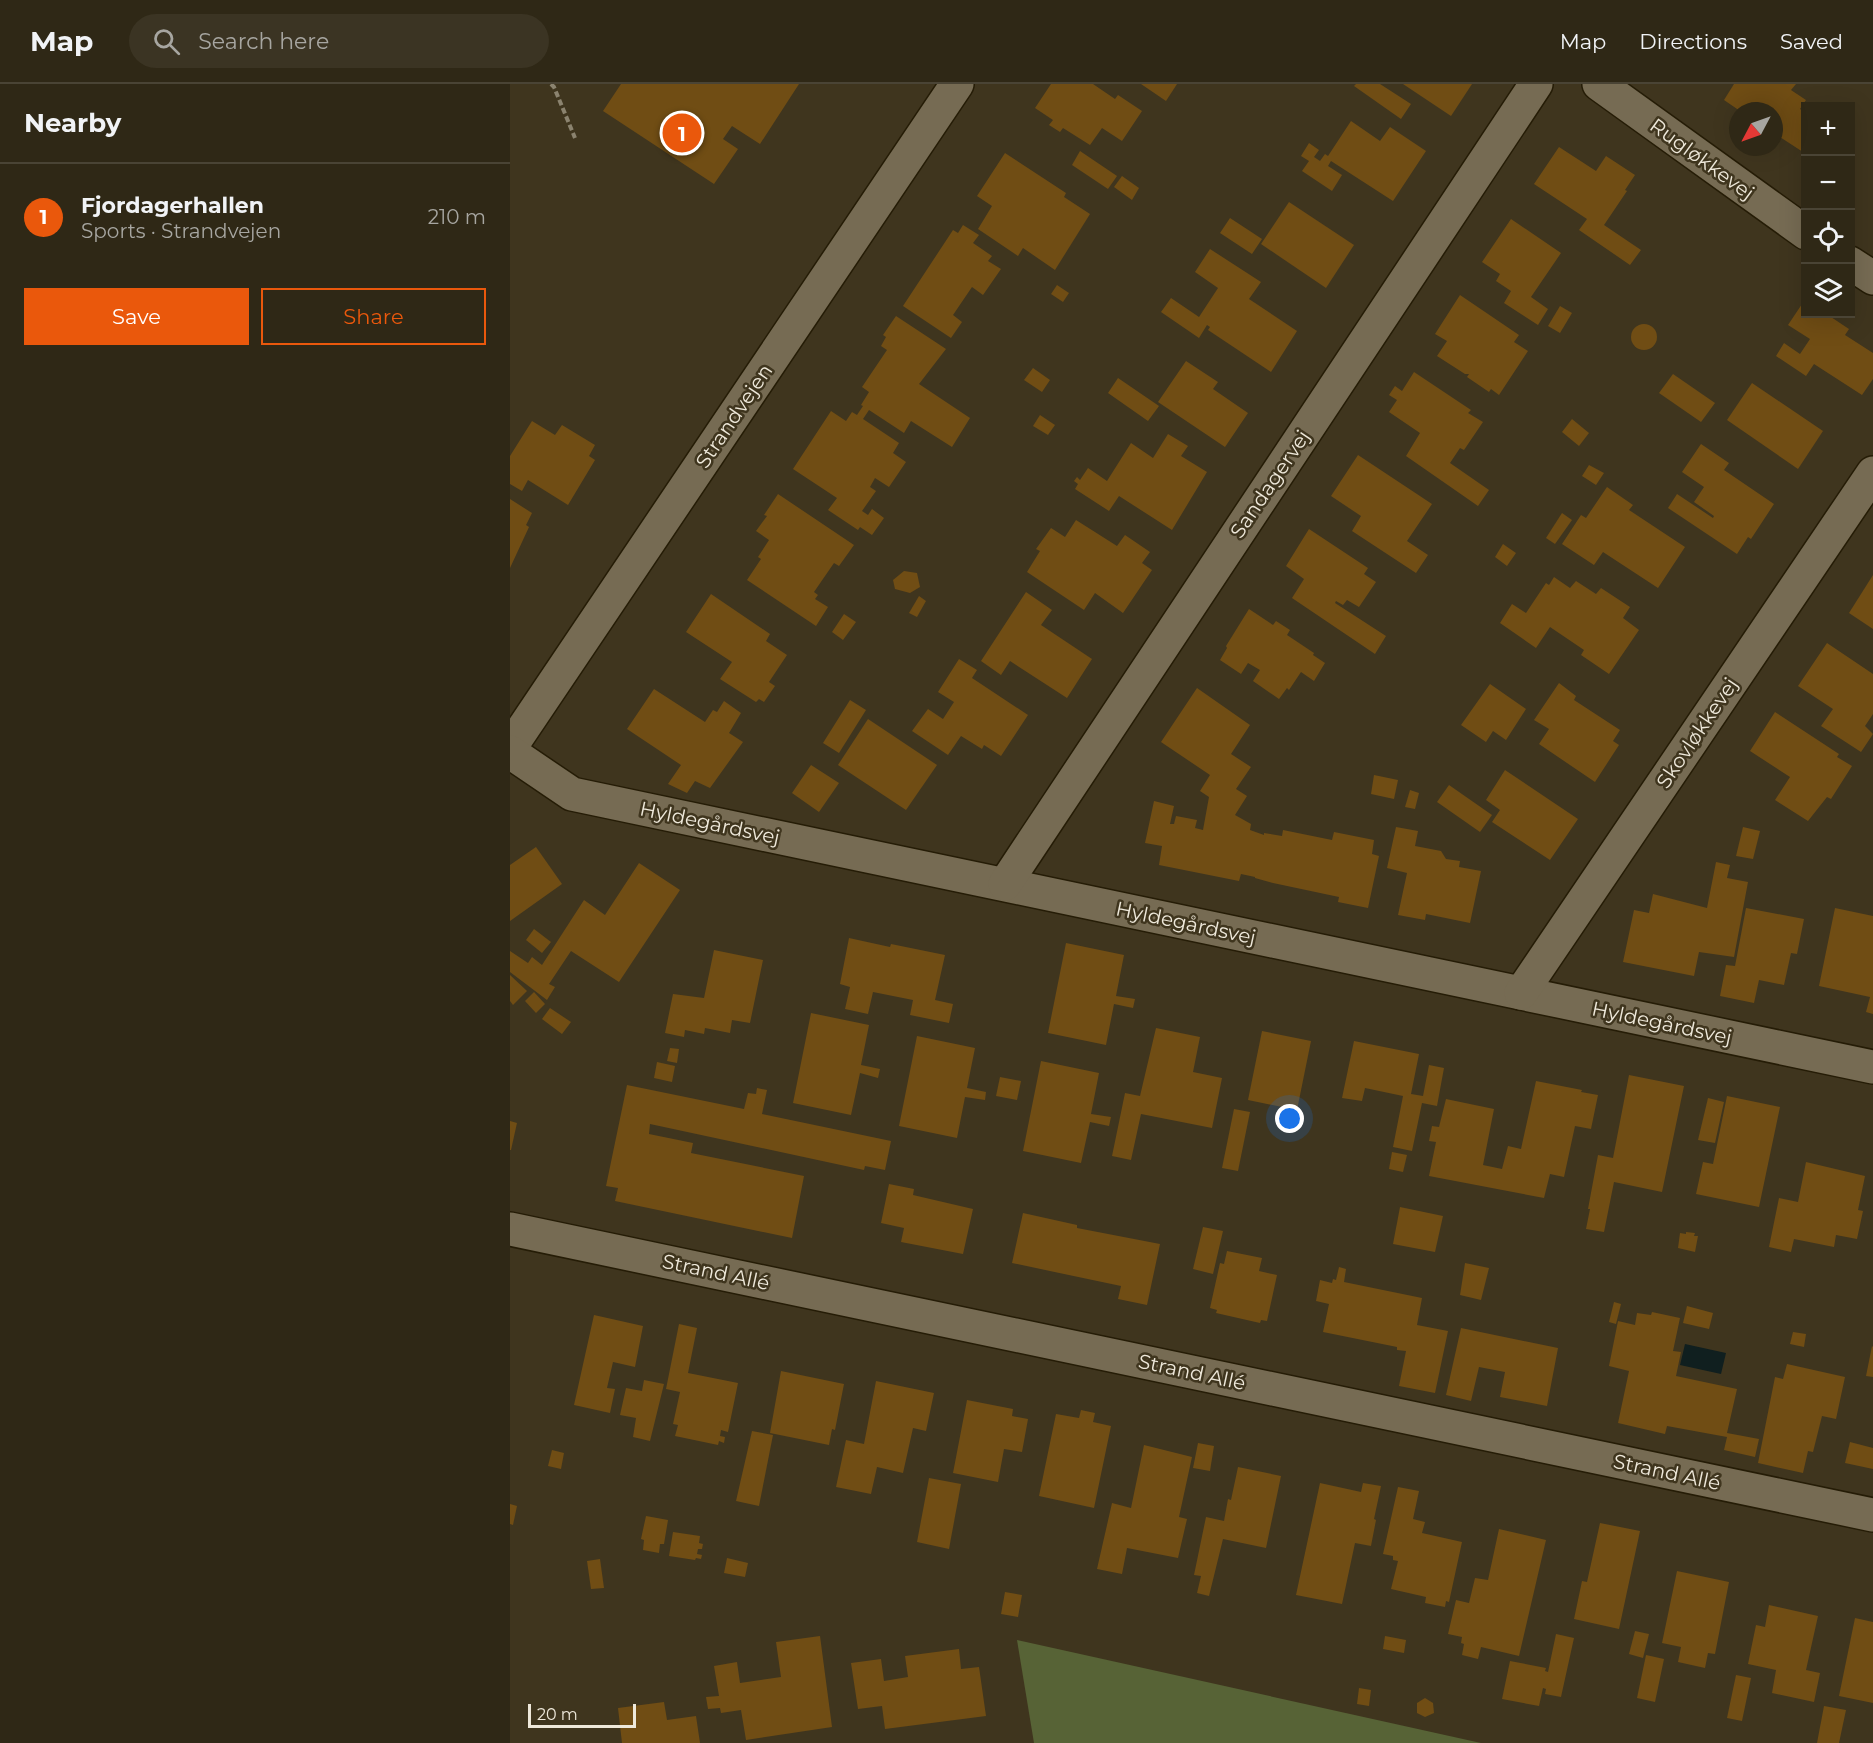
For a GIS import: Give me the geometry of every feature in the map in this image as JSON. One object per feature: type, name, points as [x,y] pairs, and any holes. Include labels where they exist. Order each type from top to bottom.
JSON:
[{"type":"street","name":"Strandvejen","points":[[510,750],[957,84]]},
{"type":"street","name":"Sandagervej","points":[[1005,884],[1536,84]]},
{"type":"street","name":"Rugløkkevej","points":[[1599,84],[1801,229]]},
{"type":"street","points":[[1852,264],[1873,278]]},
{"type":"street","name":"Skovløkkevej","points":[[1521,993],[1873,473]]},
{"type":"street","name":"Hyldegårdsvej","points":[[510,750],[572,794],[1873,1067]]},
{"type":"street","name":"Strand Allé","points":[[510,1229],[1873,1515]]},
{"type":"path","points":[[551,84],[575,138]]},
{"type":"green space","points":[[1017,1640],[1481,1743],[1034,1743]]},
{"type":"shaded area","points":[[1685,1344],[1726,1353],[1721,1374],[1680,1365]]},
{"type":"building","points":[[621,84],[799,84],[760,144],[732,126],[723,139],[738,149],[714,184],[603,111]]},
{"type":"building","points":[[1051,84],[1093,84],[1115,99],[1118,95],[1142,111],[1122,141],[1102,128],[1090,145],[1063,128],[1060,132],[1049,125],[1053,120],[1035,108]]},
{"type":"building","points":[[1141,84],[1177,84],[1166,101]]},
{"type":"building","points":[[1356,84],[1380,84],[1411,104],[1401,119],[1354,86]]},
{"type":"building","points":[[1403,84],[1472,84],[1451,116]]},
{"type":"building","points":[[1734,84],[1796,84],[1791,90],[1806,100],[1801,102],[1800,109],[1801,151],[1783,139],[1783,102],[1729,103],[1724,100]]},
{"type":"building","points":[[1351,121],[1380,141],[1390,127],[1426,151],[1393,201],[1331,161],[1328,166],[1342,175],[1332,191],[1302,171],[1309,161],[1301,156],[1309,143],[1319,150],[1314,157],[1320,161],[1325,154],[1328,156]]},
{"type":"building","points":[[1559,147],[1596,171],[1606,156],[1635,175],[1604,225],[1641,250],[1630,265],[1579,230],[1587,219],[1534,184]]},
{"type":"building","points":[[1080,151],[1117,176],[1108,189],[1072,165]]},
{"type":"building","points":[[1005,153],[1066,193],[1064,197],[1090,214],[1055,270],[1023,248],[1018,256],[978,229],[992,206],[977,196]]},
{"type":"building","points":[[1122,176],[1139,188],[1132,200],[1114,187]]},
{"type":"building","points":[[1289,202],[1354,245],[1326,288],[1261,244]]},
{"type":"building","points":[[1230,218],[1262,239],[1252,254],[1220,233]]},
{"type":"building","points":[[1511,219],[1561,253],[1531,297],[1548,309],[1538,325],[1504,303],[1511,291],[1496,281],[1500,274],[1482,262]]},
{"type":"building","points":[[963,225],[979,235],[973,243],[992,256],[988,261],[1001,269],[983,295],[972,287],[953,315],[962,322],[951,338],[903,306],[953,230],[958,233]]},
{"type":"building","points":[[1210,249],[1261,282],[1249,299],[1297,331],[1271,372],[1208,330],[1210,327],[1207,325],[1199,338],[1161,312],[1171,298],[1199,317],[1218,288],[1195,272]]},
{"type":"building","points":[[1057,285],[1069,293],[1063,302],[1051,294]]},
{"type":"building","points":[[1460,295],[1519,335],[1514,342],[1528,351],[1499,395],[1491,389],[1489,392],[1467,377],[1469,374],[1465,374],[1437,356],[1447,341],[1435,334]]},
{"type":"building","points":[[1560,306],[1572,313],[1560,333],[1548,326]]},
{"type":"building","points":[[1801,306],[1801,318],[1832,318],[1849,329],[1845,335],[1873,353],[1873,379],[1862,395],[1814,364],[1806,376],[1776,356],[1784,343],[1800,354],[1810,339],[1788,325]]},
{"type":"building","points":[[896,316],[946,349],[919,384],[970,418],[952,447],[911,421],[904,433],[869,410],[863,419],[899,443],[893,453],[906,462],[889,487],[875,478],[870,487],[876,491],[862,511],[868,515],[872,509],[884,518],[872,535],[860,527],[858,530],[828,510],[837,498],[793,469],[831,411],[846,421],[852,412],[857,415],[869,392],[862,387],[887,350],[881,346],[886,337],[883,335]]},
{"type":"building","points":[[1644,324],[1653,328],[1657,337],[1653,346],[1644,350],[1635,346],[1631,337],[1635,328]]},
{"type":"building","points":[[1186,361],[1218,382],[1213,389],[1248,413],[1225,447],[1158,402]]},
{"type":"building","points":[[1033,368],[1050,380],[1042,392],[1024,380]]},
{"type":"building","points":[[1414,372],[1471,410],[1468,413],[1483,422],[1464,450],[1460,448],[1450,463],[1489,490],[1478,506],[1406,456],[1420,433],[1389,412],[1397,400],[1389,395],[1395,386],[1402,391]]},
{"type":"building","points":[[1673,374],[1715,403],[1701,422],[1659,393]]},
{"type":"building","points":[[1118,378],[1159,406],[1148,421],[1108,393]]},
{"type":"building","points":[[1752,383],[1823,431],[1798,469],[1727,420]]},
{"type":"building","points":[[1040,415],[1055,425],[1048,435],[1033,426]]},
{"type":"building","points":[[1572,419],[1589,433],[1579,446],[1562,432]]},
{"type":"building","points":[[532,421],[555,435],[562,425],[595,445],[589,456],[595,460],[568,505],[528,480],[522,491],[510,484],[510,456]]},
{"type":"building","points":[[1168,434],[1188,446],[1181,456],[1207,472],[1172,530],[1119,496],[1109,511],[1075,489],[1078,484],[1074,481],[1077,477],[1080,480],[1088,468],[1107,481],[1131,443],[1153,458]]},
{"type":"building","points":[[1701,444],[1729,463],[1724,470],[1774,504],[1751,539],[1748,537],[1737,554],[1668,508],[1677,494],[1713,518],[1714,516],[1694,502],[1704,487],[1682,472]]},
{"type":"building","points":[[1358,455],[1432,504],[1407,541],[1428,555],[1416,573],[1352,531],[1361,516],[1331,496]]},
{"type":"building","points":[[1589,465],[1604,473],[1596,485],[1582,476]]},
{"type":"building","points":[[1607,487],[1633,505],[1629,510],[1685,547],[1658,588],[1603,552],[1594,565],[1562,544],[1581,515],[1586,518]]},
{"type":"building","points":[[778,494],[854,545],[839,566],[834,563],[814,592],[818,595],[815,599],[828,607],[816,626],[747,580],[761,559],[758,557],[769,540],[756,531]]},
{"type":"building","points":[[510,499],[532,513],[526,525],[529,527],[510,568]]},
{"type":"building","points":[[1562,513],[1572,520],[1555,544],[1546,538]]},
{"type":"building","points":[[1076,520],[1117,546],[1125,535],[1150,552],[1142,563],[1152,570],[1123,613],[1095,593],[1084,610],[1027,572],[1040,551],[1036,549],[1051,528],[1065,537]]},
{"type":"building","points":[[1309,529],[1368,568],[1364,574],[1376,582],[1359,607],[1347,600],[1343,605],[1336,601],[1335,603],[1386,636],[1375,654],[1292,598],[1304,579],[1286,566]]},
{"type":"building","points":[[1503,544],[1516,553],[1507,566],[1495,557]]},
{"type":"building","points":[[904,571],[917,573],[920,587],[910,593],[895,589],[893,580]]},
{"type":"building","points":[[1873,575],[1873,629],[1849,613]]},
{"type":"building","points":[[1554,577],[1570,588],[1576,581],[1596,594],[1601,588],[1630,607],[1623,618],[1639,630],[1609,674],[1581,655],[1584,650],[1550,627],[1536,648],[1500,623],[1512,604],[1526,613],[1546,583],[1549,585]]},
{"type":"building","points":[[1026,592],[1052,610],[1041,625],[1092,659],[1067,698],[1010,661],[1001,675],[981,661]]},
{"type":"building","points":[[711,594],[770,634],[766,641],[787,655],[769,682],[775,686],[764,702],[759,699],[756,702],[720,679],[732,662],[686,632]]},
{"type":"building","points":[[919,596],[926,601],[917,617],[909,613]]},
{"type":"building","points":[[1249,609],[1273,625],[1276,621],[1290,630],[1287,635],[1325,663],[1314,681],[1301,672],[1289,690],[1287,688],[1279,699],[1253,681],[1260,670],[1248,663],[1241,674],[1220,660]]},
{"type":"building","points":[[844,614],[856,622],[843,640],[832,632]]},
{"type":"building","points":[[1827,643],[1873,674],[1873,714],[1865,726],[1873,734],[1861,752],[1821,726],[1833,709],[1798,686]]},
{"type":"building","points":[[959,659],[977,670],[972,678],[1028,715],[1001,756],[984,745],[982,749],[961,736],[948,755],[912,731],[928,709],[943,719],[954,702],[938,692]]},
{"type":"building","points":[[1559,683],[1576,696],[1574,700],[1620,730],[1613,741],[1619,745],[1595,782],[1539,744],[1549,729],[1534,720]]},
{"type":"building","points":[[1490,684],[1526,709],[1506,740],[1493,731],[1486,742],[1461,725]]},
{"type":"building","points":[[1197,688],[1250,725],[1231,754],[1251,767],[1236,789],[1247,796],[1235,815],[1251,824],[1250,830],[1264,835],[1264,833],[1282,836],[1283,830],[1332,840],[1334,832],[1374,840],[1372,854],[1379,856],[1368,908],[1338,902],[1339,897],[1241,874],[1239,881],[1159,865],[1162,846],[1145,843],[1154,801],[1174,806],[1170,824],[1174,824],[1176,816],[1197,820],[1195,828],[1203,830],[1209,797],[1200,791],[1210,775],[1161,742]]},
{"type":"building","points":[[654,689],[705,722],[713,710],[717,712],[724,701],[741,713],[729,733],[743,742],[710,788],[695,781],[687,793],[668,784],[681,765],[627,729]]},
{"type":"building","points":[[850,700],[866,710],[839,753],[823,743]]},
{"type":"building","points":[[1775,712],[1839,754],[1837,757],[1852,766],[1831,799],[1827,797],[1808,821],[1775,800],[1790,777],[1750,751]]},
{"type":"building","points":[[868,719],[937,765],[906,810],[838,765]]},
{"type":"building","points":[[811,765],[839,783],[819,812],[792,793]]},
{"type":"building","points":[[1505,770],[1578,819],[1550,860],[1492,822],[1500,810],[1486,800]]},
{"type":"building","points":[[1374,775],[1398,780],[1394,799],[1371,794]]},
{"type":"building","points":[[1449,785],[1492,815],[1480,832],[1437,802]]},
{"type":"building","points":[[1410,790],[1419,793],[1415,809],[1405,807]]},
{"type":"building","points":[[1396,827],[1418,831],[1415,846],[1441,851],[1446,859],[1460,861],[1459,867],[1481,871],[1470,923],[1426,914],[1425,920],[1398,915],[1407,873],[1387,868]]},
{"type":"building","points":[[1743,827],[1760,831],[1753,859],[1736,856]]},
{"type":"building","points":[[536,847],[562,884],[510,921],[510,865]]},
{"type":"building","points":[[1716,862],[1730,865],[1727,878],[1748,882],[1734,957],[1699,952],[1694,976],[1623,962],[1634,910],[1649,913],[1653,894],[1707,908]]},
{"type":"building","points":[[639,863],[680,890],[619,982],[571,951],[549,984],[555,987],[547,1000],[510,972],[510,951],[528,963],[532,957],[542,965],[584,900],[605,915]]},
{"type":"building","points":[[1746,908],[1804,919],[1797,954],[1791,953],[1784,985],[1759,980],[1754,1003],[1720,996],[1726,965],[1735,966]]},
{"type":"building","points":[[1835,908],[1873,916],[1873,1014],[1866,1012],[1870,997],[1819,986]]},
{"type":"building","points":[[534,929],[551,942],[542,953],[526,940]]},
{"type":"building","points":[[849,938],[945,955],[935,1000],[953,1004],[949,1023],[910,1015],[913,1000],[873,992],[868,1014],[845,1009],[850,987],[840,984]]},
{"type":"building","points":[[1066,943],[1124,955],[1116,996],[1135,999],[1133,1008],[1114,1004],[1106,1045],[1048,1033]]},
{"type":"building","points":[[714,950],[763,960],[750,1023],[732,1020],[730,1033],[705,1028],[704,1034],[685,1030],[684,1037],[665,1033],[673,994],[704,998]]},
{"type":"building","points":[[510,975],[527,991],[513,1005],[510,1001]]},
{"type":"building","points":[[534,992],[545,1004],[536,1013],[525,1001]]},
{"type":"building","points":[[550,1008],[571,1022],[562,1034],[542,1019]]},
{"type":"building","points":[[811,1013],[869,1025],[861,1065],[880,1069],[878,1078],[860,1073],[851,1115],[793,1103]]},
{"type":"building","points":[[1156,1028],[1200,1037],[1193,1072],[1222,1078],[1212,1128],[1141,1114],[1131,1160],[1112,1156],[1125,1093],[1140,1096]]},
{"type":"building","points":[[1262,1031],[1311,1041],[1297,1110],[1248,1100]]},
{"type":"building","points":[[917,1036],[975,1048],[967,1088],[986,1092],[985,1100],[965,1097],[957,1138],[899,1126]]},
{"type":"building","points":[[1354,1041],[1419,1054],[1411,1094],[1423,1096],[1429,1065],[1444,1068],[1437,1106],[1422,1103],[1412,1151],[1393,1147],[1403,1096],[1365,1088],[1362,1101],[1342,1098]]},
{"type":"building","points":[[670,1048],[679,1049],[677,1063],[667,1061]]},
{"type":"building","points":[[1041,1061],[1099,1073],[1091,1114],[1111,1117],[1109,1126],[1090,1122],[1081,1163],[1023,1151]]},
{"type":"building","points":[[657,1062],[675,1066],[672,1082],[654,1078]]},
{"type":"building","points":[[1629,1075],[1684,1086],[1662,1192],[1614,1182],[1604,1232],[1586,1229],[1598,1155],[1613,1158]]},
{"type":"building","points":[[1000,1077],[1021,1081],[1017,1100],[996,1096]]},
{"type":"building","points":[[1536,1081],[1598,1095],[1591,1129],[1575,1126],[1564,1177],[1550,1174],[1544,1198],[1429,1176],[1436,1142],[1429,1141],[1432,1126],[1439,1127],[1446,1099],[1494,1109],[1483,1165],[1502,1169],[1508,1146],[1521,1149]]},
{"type":"building","points":[[627,1085],[744,1109],[748,1093],[756,1094],[757,1088],[767,1090],[762,1114],[891,1141],[885,1170],[865,1166],[864,1170],[650,1124],[649,1134],[693,1143],[691,1153],[804,1176],[792,1238],[615,1201],[618,1188],[606,1186]]},
{"type":"building","points":[[1727,1096],[1780,1107],[1759,1207],[1696,1194],[1703,1162],[1713,1164]]},
{"type":"building","points":[[1708,1098],[1724,1102],[1715,1143],[1698,1140]]},
{"type":"building","points":[[1234,1109],[1250,1112],[1238,1171],[1222,1168]]},
{"type":"building","points":[[510,1121],[517,1123],[511,1150],[510,1150]]},
{"type":"building","points":[[1392,1152],[1407,1155],[1403,1172],[1389,1169]]},
{"type":"building","points":[[1806,1162],[1865,1176],[1858,1210],[1863,1211],[1857,1239],[1836,1235],[1834,1247],[1794,1239],[1791,1252],[1769,1247],[1779,1198],[1798,1202]]},
{"type":"building","points":[[889,1184],[914,1189],[913,1195],[973,1209],[963,1254],[901,1242],[904,1228],[881,1223]]},
{"type":"building","points":[[1400,1207],[1443,1216],[1435,1252],[1393,1244]]},
{"type":"building","points":[[1023,1213],[1077,1225],[1077,1228],[1160,1244],[1147,1305],[1118,1299],[1121,1286],[1012,1263]]},
{"type":"building","points":[[1203,1227],[1223,1231],[1213,1274],[1193,1269]]},
{"type":"building","points":[[1686,1232],[1695,1233],[1694,1236],[1698,1236],[1695,1252],[1678,1248],[1680,1233],[1686,1234]]},
{"type":"building","points":[[1227,1251],[1262,1258],[1259,1271],[1277,1275],[1267,1321],[1261,1320],[1260,1323],[1216,1313],[1217,1310],[1210,1308],[1220,1263],[1224,1264]]},
{"type":"building","points":[[1465,1263],[1489,1268],[1481,1300],[1460,1295]]},
{"type":"building","points":[[1339,1267],[1346,1269],[1344,1282],[1422,1298],[1417,1325],[1448,1331],[1435,1393],[1399,1386],[1406,1351],[1397,1350],[1397,1347],[1323,1332],[1329,1304],[1316,1301],[1320,1280],[1332,1283],[1333,1279],[1336,1280]]},
{"type":"building","points":[[1614,1302],[1621,1304],[1616,1324],[1609,1322]]},
{"type":"building","points":[[1687,1306],[1713,1313],[1709,1329],[1683,1323]]},
{"type":"building","points":[[1652,1312],[1680,1318],[1673,1351],[1681,1352],[1676,1376],[1737,1389],[1727,1433],[1759,1439],[1755,1457],[1724,1450],[1727,1437],[1667,1426],[1665,1434],[1618,1423],[1629,1371],[1609,1366],[1618,1321],[1635,1325],[1637,1313],[1651,1315]]},
{"type":"building","points":[[594,1315],[643,1326],[635,1367],[613,1362],[607,1388],[615,1389],[610,1413],[574,1405]]},
{"type":"building","points":[[679,1324],[697,1328],[688,1373],[738,1383],[728,1432],[721,1430],[720,1436],[725,1437],[724,1443],[719,1441],[718,1445],[675,1436],[678,1425],[673,1424],[680,1392],[666,1389]]},
{"type":"building","points":[[1461,1328],[1558,1348],[1547,1406],[1500,1397],[1505,1372],[1479,1367],[1471,1401],[1446,1395]]},
{"type":"building","points":[[1793,1332],[1806,1334],[1804,1347],[1790,1344]]},
{"type":"building","points":[[1873,1347],[1873,1377],[1866,1376]]},
{"type":"building","points":[[1787,1364],[1845,1377],[1836,1419],[1822,1416],[1813,1452],[1808,1451],[1803,1473],[1758,1463],[1775,1377],[1783,1379]]},
{"type":"building","points":[[781,1371],[844,1384],[835,1430],[832,1429],[829,1445],[770,1433]]},
{"type":"building","points":[[644,1380],[664,1384],[650,1441],[633,1437],[636,1418],[620,1415],[626,1388],[642,1391]]},
{"type":"building","points":[[876,1381],[934,1393],[926,1431],[913,1428],[903,1473],[877,1467],[871,1494],[836,1487],[846,1440],[864,1444]]},
{"type":"building","points":[[967,1400],[1013,1409],[1012,1416],[1028,1419],[1022,1452],[1004,1449],[998,1482],[953,1473]]},
{"type":"building","points":[[1081,1410],[1095,1413],[1093,1422],[1111,1426],[1094,1508],[1039,1496],[1056,1414],[1079,1418]]},
{"type":"building","points":[[752,1431],[773,1435],[759,1506],[736,1501]]},
{"type":"building","points":[[1850,1442],[1873,1448],[1873,1469],[1845,1463]]},
{"type":"building","points":[[1198,1443],[1214,1446],[1210,1471],[1193,1468]]},
{"type":"building","points":[[1144,1445],[1192,1457],[1179,1517],[1187,1519],[1178,1558],[1127,1548],[1122,1574],[1097,1569],[1112,1503],[1131,1508]]},
{"type":"building","points":[[552,1450],[564,1453],[561,1469],[548,1466]]},
{"type":"building","points":[[1238,1467],[1281,1476],[1266,1548],[1223,1539],[1209,1596],[1197,1593],[1201,1576],[1194,1575],[1206,1517],[1224,1521]]},
{"type":"building","points":[[929,1478],[961,1484],[949,1549],[917,1542]]},
{"type":"building","points":[[1320,1483],[1361,1492],[1363,1483],[1381,1486],[1371,1546],[1355,1543],[1342,1604],[1296,1595]]},
{"type":"building","points":[[1398,1487],[1419,1491],[1413,1519],[1425,1522],[1422,1533],[1462,1542],[1449,1602],[1446,1601],[1445,1607],[1425,1603],[1426,1597],[1391,1589],[1398,1561],[1393,1560],[1393,1556],[1383,1554]]},
{"type":"building","points":[[510,1504],[517,1506],[513,1525],[510,1524]]},
{"type":"building","points":[[646,1516],[668,1520],[664,1544],[660,1544],[659,1553],[643,1550],[644,1540],[641,1539]]},
{"type":"building","points":[[1600,1523],[1640,1531],[1619,1629],[1574,1619],[1582,1581],[1587,1582]]},
{"type":"building","points":[[1499,1529],[1546,1540],[1519,1656],[1481,1647],[1478,1659],[1462,1655],[1464,1644],[1461,1643],[1462,1637],[1448,1634],[1456,1600],[1469,1603],[1475,1578],[1488,1580]]},
{"type":"building","points":[[673,1532],[700,1536],[699,1543],[703,1544],[697,1554],[702,1555],[701,1559],[669,1556]]},
{"type":"building","points":[[727,1558],[748,1563],[745,1577],[724,1573]]},
{"type":"building","points":[[600,1559],[604,1588],[591,1589],[587,1561]]},
{"type":"building","points":[[1677,1571],[1729,1582],[1715,1654],[1708,1653],[1705,1668],[1678,1662],[1681,1647],[1662,1643]]},
{"type":"building","points":[[1005,1592],[1022,1595],[1018,1617],[1001,1614]]},
{"type":"building","points":[[1769,1605],[1818,1616],[1806,1670],[1820,1673],[1814,1702],[1772,1693],[1776,1670],[1748,1664],[1756,1625],[1765,1627]]},
{"type":"building","points":[[1855,1618],[1873,1622],[1873,1703],[1839,1696]]},
{"type":"building","points":[[1635,1631],[1649,1634],[1643,1658],[1629,1654]]},
{"type":"building","points":[[1556,1634],[1574,1638],[1561,1697],[1545,1694],[1546,1689],[1543,1688],[1539,1706],[1502,1699],[1510,1661],[1546,1668],[1545,1671],[1548,1672]]},
{"type":"building","points":[[820,1636],[832,1727],[746,1740],[741,1710],[721,1713],[720,1708],[708,1709],[706,1697],[719,1696],[714,1666],[737,1662],[740,1683],[781,1677],[776,1642]]},
{"type":"building","points":[[1385,1636],[1406,1640],[1404,1653],[1383,1649]]},
{"type":"building","points":[[959,1649],[961,1669],[979,1667],[986,1716],[885,1729],[882,1706],[858,1709],[851,1663],[881,1659],[884,1681],[908,1677],[905,1656]]},
{"type":"building","points":[[1646,1655],[1664,1659],[1655,1702],[1637,1698]]},
{"type":"building","points":[[1736,1675],[1751,1678],[1742,1721],[1727,1718]]},
{"type":"building","points":[[1359,1688],[1371,1690],[1369,1706],[1357,1704]]},
{"type":"building","points":[[1425,1698],[1433,1703],[1434,1713],[1425,1717],[1417,1713],[1417,1703]]},
{"type":"building","points":[[664,1702],[667,1720],[696,1716],[700,1743],[622,1743],[618,1708]]},
{"type":"building","points":[[1824,1706],[1846,1710],[1839,1743],[1817,1743]]},
{"type":"place","name":"Fjordagerhallen","points":[[682,133]]}]
